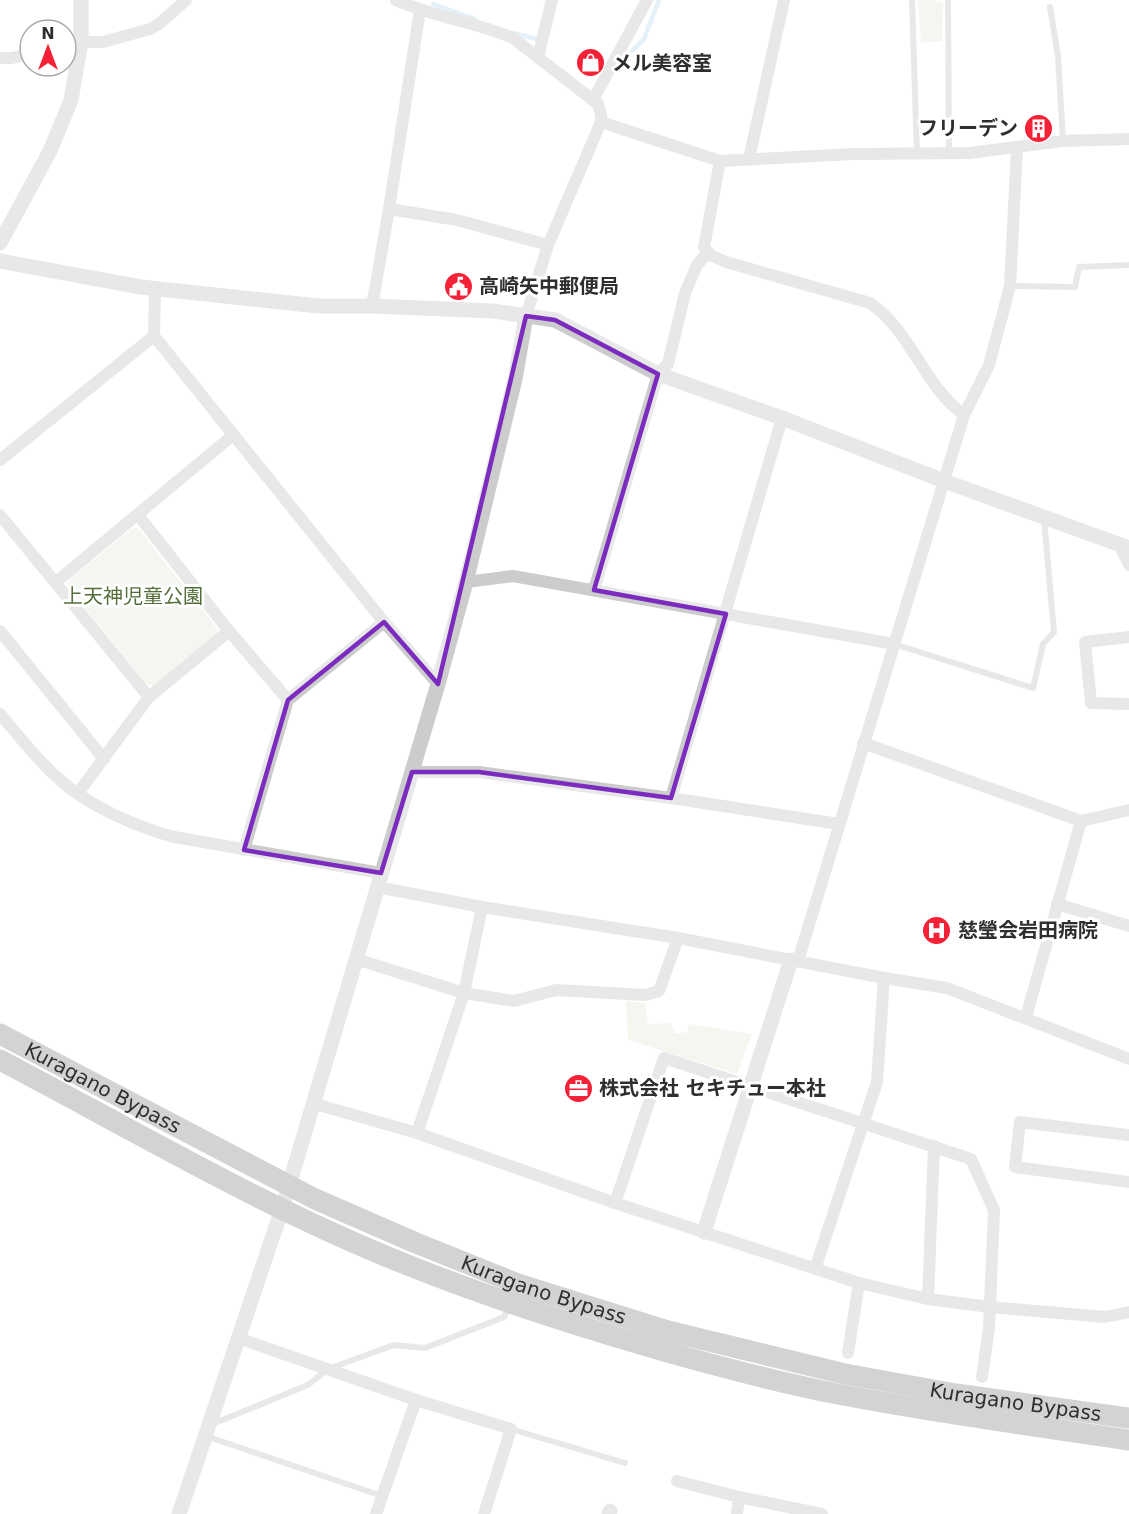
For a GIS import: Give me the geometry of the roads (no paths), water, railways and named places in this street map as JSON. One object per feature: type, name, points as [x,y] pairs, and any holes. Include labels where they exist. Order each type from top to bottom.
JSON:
[{"type":"highway","name":"Kuragano Bypass","points":[[0,1034],[289,1186],[416,1243],[518,1284],[668,1331],[844,1374],[956,1394],[1129,1418]]},
{"type":"highway","name":"Kuragano Bypass","points":[[0,1060],[282,1209],[408,1266],[511,1303],[619,1339],[840,1395],[1129,1440]]},
{"type":"street","points":[[78,18],[81,0]]},
{"type":"street","points":[[78,43],[103,42],[150,29],[186,0]]},
{"type":"street","points":[[179,1514],[315,1104],[438,684],[466,582],[514,379],[526,316],[548,245],[601,122],[598,104],[513,38],[421,5],[396,0]]},
{"type":"street","points":[[538,57],[552,0]]},
{"type":"street","points":[[593,100],[647,0]]},
{"type":"street","points":[[749,159],[784,0]]},
{"type":"street","points":[[372,306],[421,5]]},
{"type":"street","points":[[0,58],[18,57]]},
{"type":"street","points":[[0,243],[50,151],[71,100],[72,78]]},
{"type":"street","points":[[601,122],[720,161],[854,154],[949,153],[1017,148],[1063,141],[1129,139]]},
{"type":"street","points":[[704,1232],[750,1085],[839,824],[964,415],[989,365],[1010,286],[1017,148]]},
{"type":"street","points":[[720,161],[704,247],[710,255],[726,262],[870,303],[882,311],[907,341],[951,405],[964,415]]},
{"type":"street","points":[[389,209],[457,220],[548,245]]},
{"type":"street","points":[[594,590],[658,374],[668,364],[685,293],[697,265],[708,252]]},
{"type":"street","points":[[0,261],[155,289],[318,306],[493,311],[555,320],[658,374],[782,418],[944,481],[1125,547],[1129,565]]},
{"type":"street","points":[[155,289],[154,336],[232,436],[384,622],[438,684]]},
{"type":"street","points":[[0,460],[154,336]]},
{"type":"street","points":[[671,798],[782,418]]},
{"type":"street","points":[[56,582],[232,436]]},
{"type":"street","points":[[0,515],[149,697]]},
{"type":"street","points":[[138,515],[229,631],[288,700]]},
{"type":"street","points":[[466,582],[513,576],[894,644]]},
{"type":"street","points":[[244,850],[288,700],[384,622]]},
{"type":"street","points":[[0,631],[104,759]]},
{"type":"street","points":[[78,793],[149,697],[229,631]]},
{"type":"street","points":[[1129,637],[1085,642],[1091,703],[1129,704]]},
{"type":"street","points":[[0,714],[59,780],[120,818],[147,830],[379,880],[483,907],[678,938],[947,988],[1129,1059]]},
{"type":"street","points":[[862,743],[1081,821],[1129,810]]},
{"type":"street","points":[[412,772],[479,772],[839,824]]},
{"type":"street","points":[[1026,1017],[1081,821]]},
{"type":"street","points":[[1057,904],[1129,926]]},
{"type":"street","points":[[417,1133],[464,993],[483,907]]},
{"type":"street","points":[[356,959],[464,993],[514,1001],[556,990],[645,995],[659,991],[678,938]]},
{"type":"street","points":[[815,1269],[877,1082],[884,978]]},
{"type":"street","points":[[615,1203],[664,1058],[971,1159],[994,1210],[990,1307],[982,1377]]},
{"type":"street","points":[[315,1104],[417,1133],[615,1203],[859,1283],[928,1299],[990,1307],[1105,1317],[1129,1312]]},
{"type":"street","points":[[1129,1135],[1020,1122],[1015,1167],[1129,1182]]},
{"type":"street","points":[[928,1299],[934,1146]]},
{"type":"street","points":[[848,1353],[859,1283]]},
{"type":"street","points":[[238,1338],[416,1400],[511,1429],[484,1514]]},
{"type":"street","points":[[376,1514],[416,1400]]},
{"type":"street","points":[[677,1481],[739,1497],[822,1514]]},
{"type":"street","points":[[737,1514],[739,1497]]},
{"type":"lane","points":[[912,0],[917,154]]},
{"type":"lane","points":[[948,0],[949,153]]},
{"type":"lane","points":[[1050,7],[1058,56],[1063,141]]},
{"type":"lane","points":[[1010,286],[1075,286],[1079,267],[1129,265]]},
{"type":"lane","points":[[894,644],[1033,688],[1043,644],[1054,632],[1044,518]]},
{"type":"lane","points":[[206,1431],[308,1385],[328,1369],[394,1345],[425,1348],[504,1317],[511,1303]]},
{"type":"lane","points":[[511,1429],[625,1463]]},
{"type":"lane","points":[[206,1431],[382,1496]]},
{"type":"waterway","points":[[632,51],[644,39],[659,0]]},
{"type":"waterway","points":[[433,4],[475,19]]},
{"type":"waterway","points":[[514,33],[536,39]]},
{"type":"place","name":"メル美容室","points":[[591,63]]},
{"type":"place","name":"フリーデン","points":[[1039,128]]},
{"type":"place","name":"高崎矢中郵便局","points":[[458,286]]},
{"type":"place","name":"慈瑩会岩田病院","points":[[937,930]]},
{"type":"place","name":"株式会社 セキチュー本社","points":[[578,1088]]},
{"type":"park label","name":"上天神児童公園","points":[[133,596]]}]
